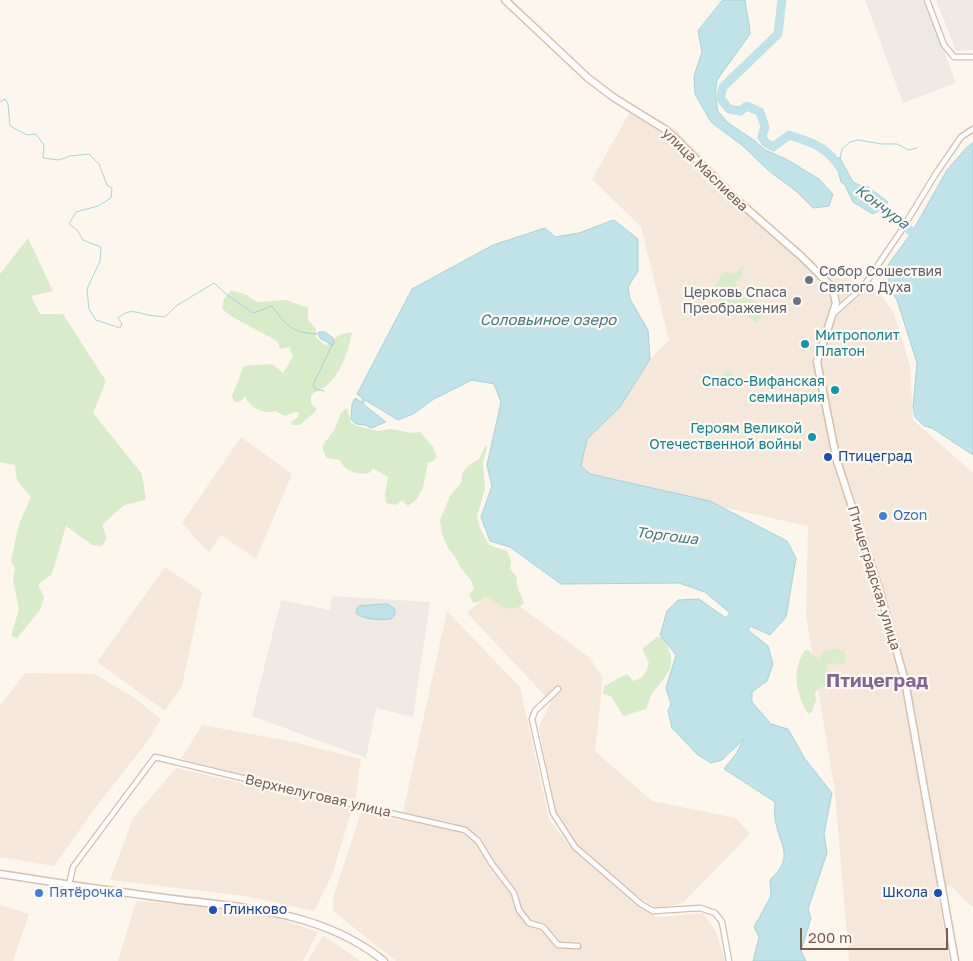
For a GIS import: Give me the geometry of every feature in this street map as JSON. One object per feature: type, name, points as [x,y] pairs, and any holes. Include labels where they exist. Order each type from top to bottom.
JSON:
[{"type":"street","name":"улица Маслиева","points":[[506,0],[588,78],[613,97],[666,130],[729,193],[802,257],[832,287]]},
{"type":"street","points":[[927,0],[944,45],[954,56],[973,57]]},
{"type":"street","points":[[832,315],[863,287],[910,218],[935,175],[961,137],[973,129]]},
{"type":"street","name":"Птицеградская улица","points":[[832,287],[836,303],[817,362],[837,461],[879,589],[905,682],[955,961]]},
{"type":"street","points":[[558,689],[534,711],[532,719],[552,813],[575,847],[641,904],[653,911],[700,908],[715,913],[722,922],[729,961]]},
{"type":"street","name":"Верхнелуговая улица","points":[[69,885],[73,867],[155,757],[465,830],[478,841],[492,864],[514,893],[519,910],[530,922],[543,927],[558,945],[578,946]]},
{"type":"street","points":[[0,874],[273,912],[324,926],[340,933],[360,943],[384,961]]},
{"type":"shaded area","points":[[865,0],[925,0],[956,83],[903,103]]},
{"type":"shaded area","points":[[936,0],[973,0],[973,50],[956,51]]},
{"type":"shaded area","points":[[634,105],[674,128],[741,197],[831,281],[839,276],[878,290],[894,313],[910,366],[913,420],[973,473],[973,906],[970,906],[951,885],[938,893],[949,961],[849,961],[835,793],[806,615],[808,526],[566,473],[586,426],[669,340],[641,227],[592,179]]},
{"type":"shaded area","points":[[241,437],[292,474],[256,559],[221,535],[209,553],[182,523]]},
{"type":"shaded area","points":[[165,567],[202,592],[182,686],[165,711],[97,662]]},
{"type":"shaded area","points":[[495,588],[590,658],[603,678],[595,751],[652,801],[736,818],[750,834],[683,903],[657,908],[634,894],[575,845],[554,811],[539,727],[551,702],[467,613]]},
{"type":"shaded area","points":[[332,596],[430,602],[413,717],[376,708],[366,758],[252,716],[281,600],[330,610]]},
{"type":"shaded area","points":[[447,611],[520,687],[549,819],[571,848],[656,917],[703,913],[716,932],[725,961],[396,961],[333,911],[334,895],[361,812],[401,821]]},
{"type":"shaded area","points":[[25,673],[95,674],[133,697],[161,719],[147,742],[96,807],[54,866],[0,857],[0,706]]},
{"type":"shaded area","points":[[202,725],[294,742],[361,759],[355,802],[181,759]]},
{"type":"shaded area","points":[[176,768],[352,809],[332,875],[314,911],[245,896],[110,880],[133,818]]},
{"type":"shaded area","points":[[136,901],[256,911],[318,932],[303,961],[118,961]]},
{"type":"shaded area","points":[[0,905],[29,914],[13,961],[0,961]]},
{"type":"shaded area","points":[[323,935],[360,961],[308,961]]},
{"type":"green space","points":[[28,238],[53,291],[31,296],[40,314],[63,314],[106,381],[93,413],[142,474],[146,500],[124,505],[102,525],[107,538],[102,546],[92,545],[66,526],[52,574],[38,585],[44,597],[40,610],[17,638],[11,636],[19,609],[13,580],[15,568],[11,561],[19,524],[31,497],[17,481],[15,465],[0,462],[0,274]]},
{"type":"green space","points":[[743,266],[743,272],[735,283],[742,294],[744,297],[770,308],[756,324],[741,309],[738,316],[732,316],[714,294],[714,289],[722,275],[729,272],[734,274]]},
{"type":"green space","points":[[231,290],[247,295],[257,302],[286,300],[308,308],[308,320],[316,329],[316,338],[326,346],[339,335],[352,332],[347,353],[341,367],[326,386],[311,395],[311,403],[317,410],[300,425],[292,425],[291,422],[298,417],[299,412],[285,416],[275,411],[261,411],[253,407],[245,396],[240,402],[234,402],[232,396],[244,366],[272,364],[283,373],[293,357],[290,350],[291,347],[280,349],[278,342],[222,309],[224,299]]},
{"type":"green space","points":[[728,369],[734,374],[725,384],[719,379]]},
{"type":"green space","points":[[347,408],[351,423],[357,426],[378,431],[391,429],[411,433],[420,432],[433,447],[437,457],[432,462],[428,462],[423,488],[417,499],[408,506],[402,500],[396,505],[386,503],[385,494],[388,477],[373,468],[369,473],[360,474],[348,470],[340,460],[327,458],[323,451],[323,445],[334,430],[341,413]]},
{"type":"green space","points":[[486,444],[487,448],[483,463],[485,489],[477,516],[480,528],[489,545],[507,551],[511,561],[510,569],[517,577],[518,587],[524,604],[518,607],[504,607],[486,596],[473,603],[469,594],[474,589],[471,580],[448,548],[442,534],[440,520],[450,496],[461,483],[463,472],[469,465],[479,459]]},
{"type":"green space","points":[[657,637],[663,638],[668,647],[671,660],[668,672],[653,693],[646,709],[623,716],[611,696],[603,694],[604,686],[627,674],[633,681],[642,677],[649,663],[642,649]]},
{"type":"green space","points":[[837,649],[844,651],[846,655],[844,664],[827,663],[827,683],[815,692],[816,700],[812,712],[808,714],[800,698],[797,682],[798,666],[801,658],[805,650],[808,650],[820,660],[823,651]]},
{"type":"water","points":[[723,0],[745,0],[750,34],[717,80],[715,96],[718,111],[727,122],[765,150],[786,159],[819,179],[833,194],[829,206],[813,208],[743,146],[711,122],[695,94],[694,76],[702,52],[698,31]]},
{"type":"water","points":[[973,143],[973,455],[932,428],[924,426],[915,417],[913,406],[917,363],[897,300],[889,289],[888,265],[912,232],[947,170],[966,148]]},
{"type":"water","points":[[840,158],[853,182],[867,186],[888,202],[886,206],[873,214],[853,202],[845,185],[841,182],[835,159]]},
{"type":"water","name":"Соловьиное озеро","points":[[614,220],[638,239],[638,271],[628,287],[630,299],[648,330],[650,359],[620,407],[587,439],[581,466],[590,474],[710,501],[787,541],[796,558],[786,617],[770,635],[750,626],[748,630],[768,646],[773,664],[767,681],[752,692],[752,702],[771,724],[788,729],[805,759],[832,793],[824,834],[827,853],[808,909],[811,918],[801,951],[806,961],[753,961],[759,937],[754,927],[771,896],[770,880],[778,872],[782,864],[784,850],[775,818],[775,802],[724,769],[736,754],[744,739],[722,760],[711,763],[698,755],[672,728],[668,711],[671,704],[666,688],[676,655],[660,635],[667,611],[678,600],[699,599],[726,618],[730,613],[705,592],[679,583],[561,584],[510,547],[490,541],[481,517],[492,486],[487,465],[501,402],[494,384],[472,380],[434,399],[413,414],[398,420],[365,400],[363,404],[386,422],[371,428],[356,424],[351,419],[352,404],[355,398],[361,402],[363,399],[357,394],[412,289],[493,245],[545,228],[555,237],[579,233]]},
{"type":"water","points":[[319,332],[325,332],[333,338],[334,344],[332,345],[320,338]]},
{"type":"water","points":[[387,604],[395,610],[395,614],[391,619],[368,618],[356,613],[359,606]]},
{"type":"waterway","name":"Кончура","points":[[782,0],[778,34],[723,87],[720,98],[729,109],[740,111],[747,106],[760,112],[765,127],[762,137],[765,142],[773,147],[789,135],[813,143],[825,151],[841,169]]},
{"type":"waterway","name":"Торгоша","points":[[0,102],[5,99],[8,104],[10,126],[27,135],[36,134],[44,145],[43,158],[59,160],[70,156],[89,154],[99,164],[107,185],[112,188],[111,198],[98,206],[76,212],[69,224],[77,230],[83,240],[101,247],[100,261],[87,289],[89,309],[96,320],[120,328],[122,324],[118,318],[129,312],[165,317],[176,306],[214,283],[253,313],[272,306],[291,327],[302,332],[318,334]]},
{"type":"waterway","points":[[840,158],[842,149],[850,142],[858,140],[882,144],[897,144],[909,150],[917,148]]},
{"type":"waterway","name":"Кончура","points":[[874,203],[912,232]]},
{"type":"waterway","name":"Торгоша","points":[[324,391],[315,389],[313,385],[332,345]]},
{"type":"place","name":"Собор Сошествия Святого Духа","points":[[809,280]]},
{"type":"place","name":"Церковь Спаса Преображения","points":[[797,301]]},
{"type":"place","name":"Митрополит Платон","points":[[805,344]]},
{"type":"place","name":"Спасо-Вифанская семинария","points":[[835,390]]},
{"type":"place","name":"Героям Великой Отечественной войны","points":[[812,437]]},
{"type":"place","name":"Птицеград","points":[[828,457]]},
{"type":"place","name":"Ozon","points":[[883,516]]},
{"type":"place","name":"Пятёрочка","points":[[39,893]]},
{"type":"place","name":"Школа","points":[[938,893]]},
{"type":"place","name":"Глинково","points":[[213,910]]},
{"type":"district","name":"Птицеград","points":[[877,681]]}]
